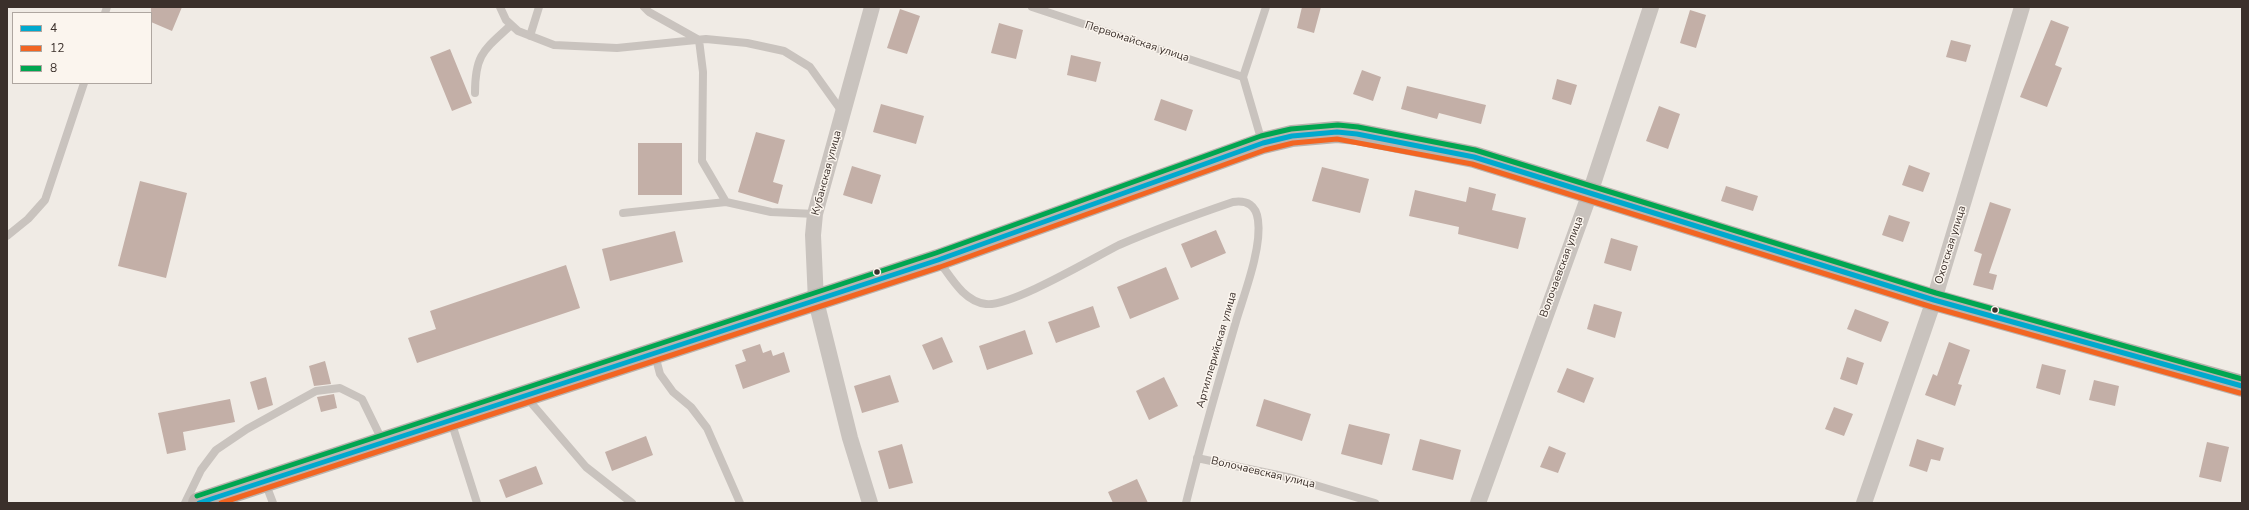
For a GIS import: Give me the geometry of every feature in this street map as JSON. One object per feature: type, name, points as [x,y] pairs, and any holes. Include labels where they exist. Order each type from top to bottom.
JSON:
[{"type":"main road","points":[[199,503],[654,352],[816,301],[938,260],[1263,143],[1318,132],[1357,134],[1474,157],[1934,300],[2242,386]]},
{"type":"street","name":"Кубанская улица","points":[[870,503],[850,438],[816,301],[813,235],[815,214],[872,7]]},
{"type":"street","name":"Волочаевская улица","points":[[1478,503],[1590,193],[1651,7]]},
{"type":"street","name":"Охотская улица","points":[[1864,503],[1934,300],[2022,7]]},
{"type":"lane","points":[[500,7],[511,25],[530,36],[554,45],[583,48],[617,48],[699,40],[747,43],[784,51],[810,67],[843,114]]},
{"type":"lane","points":[[530,36],[539,7]]},
{"type":"lane","points":[[644,7],[649,12],[699,40]]},
{"type":"lane","name":"Первомайская улица","points":[[1032,7],[1243,76]]},
{"type":"lane","points":[[1263,143],[1243,76],[1266,7]]},
{"type":"lane","points":[[475,93],[475,76],[480,56],[511,25]]},
{"type":"lane","points":[[699,40],[702,72],[702,161],[726,202]]},
{"type":"lane","points":[[7,236],[28,219],[45,200],[84,84]]},
{"type":"lane","name":"Артиллерийская улица","points":[[938,260],[959,288],[972,300],[988,304],[1021,295],[1120,245],[1233,202],[1244,200],[1250,204],[1254,208],[1258,220],[1255,257],[1197,458],[1186,503]]},
{"type":"lane","points":[[623,213],[726,202],[771,212],[815,214]]},
{"type":"lane","points":[[654,352],[660,374],[673,392],[691,407],[707,428],[740,503]]},
{"type":"lane","points":[[185,503],[201,470],[216,450],[248,429],[316,391],[340,388],[362,399],[386,441]]},
{"type":"lane","points":[[525,396],[586,467],[632,503]]},
{"type":"lane","points":[[448,421],[478,503]]},
{"type":"lane","name":"Волочаевская улица","points":[[1197,458],[1292,478],[1375,503]]},
{"type":"lane","points":[[265,481],[273,503]]},
{"type":"building","points":[[151,7],[182,7],[172,31],[152,22]]},
{"type":"building","points":[[1302,7],[1321,7],[1314,33],[1297,28]]},
{"type":"building","points":[[900,9],[920,16],[907,54],[887,48]]},
{"type":"building","points":[[1690,10],[1706,15],[1696,48],[1680,43]]},
{"type":"building","points":[[2051,20],[2069,27],[2055,65],[2062,68],[2047,107],[2020,97]]},
{"type":"building","points":[[999,23],[1023,30],[1016,59],[991,53]]},
{"type":"building","points":[[1951,40],[1971,45],[1966,62],[1946,57]]},
{"type":"building","points":[[450,49],[472,103],[452,111],[430,57]]},
{"type":"building","points":[[1071,55],[1101,62],[1096,82],[1067,75]]},
{"type":"building","points":[[1362,70],[1381,77],[1373,101],[1353,94]]},
{"type":"building","points":[[1557,79],[1577,85],[1571,105],[1552,99]]},
{"type":"building","points":[[1407,86],[1486,105],[1481,124],[1439,113],[1437,119],[1401,109]]},
{"type":"building","points":[[1161,99],[1193,110],[1186,131],[1154,120]]},
{"type":"building","points":[[881,104],[924,116],[916,144],[873,132]]},
{"type":"building","points":[[1659,106],[1680,114],[1668,149],[1646,141]]},
{"type":"building","points":[[756,132],[785,140],[773,182],[783,185],[778,204],[738,192]]},
{"type":"building","points":[[638,143],[682,143],[682,195],[638,195]]},
{"type":"building","points":[[1909,165],[1930,173],[1923,192],[1902,185]]},
{"type":"building","points":[[852,166],[881,175],[872,204],[843,195]]},
{"type":"building","points":[[1322,167],[1369,179],[1360,213],[1312,201]]},
{"type":"building","points":[[140,181],[187,193],[166,278],[118,266]]},
{"type":"building","points":[[1726,186],[1758,196],[1753,211],[1721,201]]},
{"type":"building","points":[[1469,187],[1496,194],[1492,210],[1526,218],[1518,249],[1458,234],[1459,227],[1409,216],[1415,190],[1466,202]]},
{"type":"building","points":[[1990,202],[2011,209],[1989,273],[1997,275],[1993,290],[1973,285],[1982,254],[1974,251]]},
{"type":"building","points":[[1889,215],[1910,222],[1903,242],[1882,235]]},
{"type":"building","points":[[1216,230],[1226,253],[1191,268],[1181,244]]},
{"type":"building","points":[[675,231],[683,262],[610,281],[602,249]]},
{"type":"building","points":[[1611,238],[1638,246],[1631,271],[1604,263]]},
{"type":"building","points":[[566,265],[580,308],[417,363],[408,338],[436,329],[430,311]]},
{"type":"building","points":[[1166,267],[1179,299],[1130,319],[1117,287]]},
{"type":"building","points":[[1594,304],[1622,312],[1615,338],[1587,329]]},
{"type":"building","points":[[1093,306],[1100,327],[1056,343],[1048,322]]},
{"type":"building","points":[[1855,309],[1889,322],[1881,342],[1847,329]]},
{"type":"building","points":[[1025,330],[1033,354],[987,370],[979,346]]},
{"type":"building","points":[[942,337],[953,362],[933,370],[922,345]]},
{"type":"building","points":[[1949,342],[1970,350],[1958,384],[1962,385],[1955,406],[1925,395],[1933,374],[1937,376]]},
{"type":"building","points":[[760,344],[763,353],[771,350],[773,356],[784,352],[790,372],[743,389],[735,365],[746,361],[742,350]]},
{"type":"building","points":[[1847,357],[1864,363],[1857,385],[1840,379]]},
{"type":"building","points":[[325,361],[331,384],[314,386],[309,366]]},
{"type":"building","points":[[2042,364],[2066,370],[2060,395],[2036,388]]},
{"type":"building","points":[[1567,368],[1594,378],[1584,403],[1557,392]]},
{"type":"building","points":[[890,375],[899,402],[862,413],[854,386]]},
{"type":"building","points":[[266,377],[273,405],[258,410],[250,382]]},
{"type":"building","points":[[1164,377],[1178,406],[1149,420],[1136,391]]},
{"type":"building","points":[[2094,380],[2119,386],[2115,406],[2089,400]]},
{"type":"building","points":[[334,394],[337,408],[321,412],[317,397]]},
{"type":"building","points":[[230,399],[235,422],[183,432],[186,450],[167,454],[158,413]]},
{"type":"building","points":[[1264,399],[1311,414],[1302,441],[1256,426]]},
{"type":"building","points":[[1834,407],[1853,414],[1844,436],[1825,429]]},
{"type":"building","points":[[1349,424],[1390,434],[1382,465],[1341,454]]},
{"type":"building","points":[[646,436],[653,455],[612,471],[605,452]]},
{"type":"building","points":[[1420,439],[1461,450],[1453,480],[1412,470]]},
{"type":"building","points":[[1917,439],[1944,448],[1940,461],[1931,459],[1927,472],[1909,466]]},
{"type":"building","points":[[2207,442],[2229,447],[2221,482],[2199,477]]},
{"type":"building","points":[[902,444],[913,483],[889,489],[878,451]]},
{"type":"building","points":[[1549,446],[1566,453],[1558,473],[1540,467]]},
{"type":"building","points":[[536,466],[543,484],[506,498],[499,480]]},
{"type":"building","points":[[1137,479],[1148,503],[1113,503],[1108,492]]},
{"type":"transit line","name":"8","points":[[197,496],[936,253],[1261,136],[1291,129],[1338,125],[1358,127],[1475,150],[1936,293],[2242,379]]},
{"type":"transit line","name":"4","points":[[199,503],[938,260],[1263,143],[1292,136],[1337,132],[1357,134],[1474,157],[1934,300],[2242,386]]},
{"type":"transit line","name":"12","points":[[221,503],[940,267],[1265,150],[1293,143],[1337,139],[1472,164],[1932,307],[2240,393]]}]
